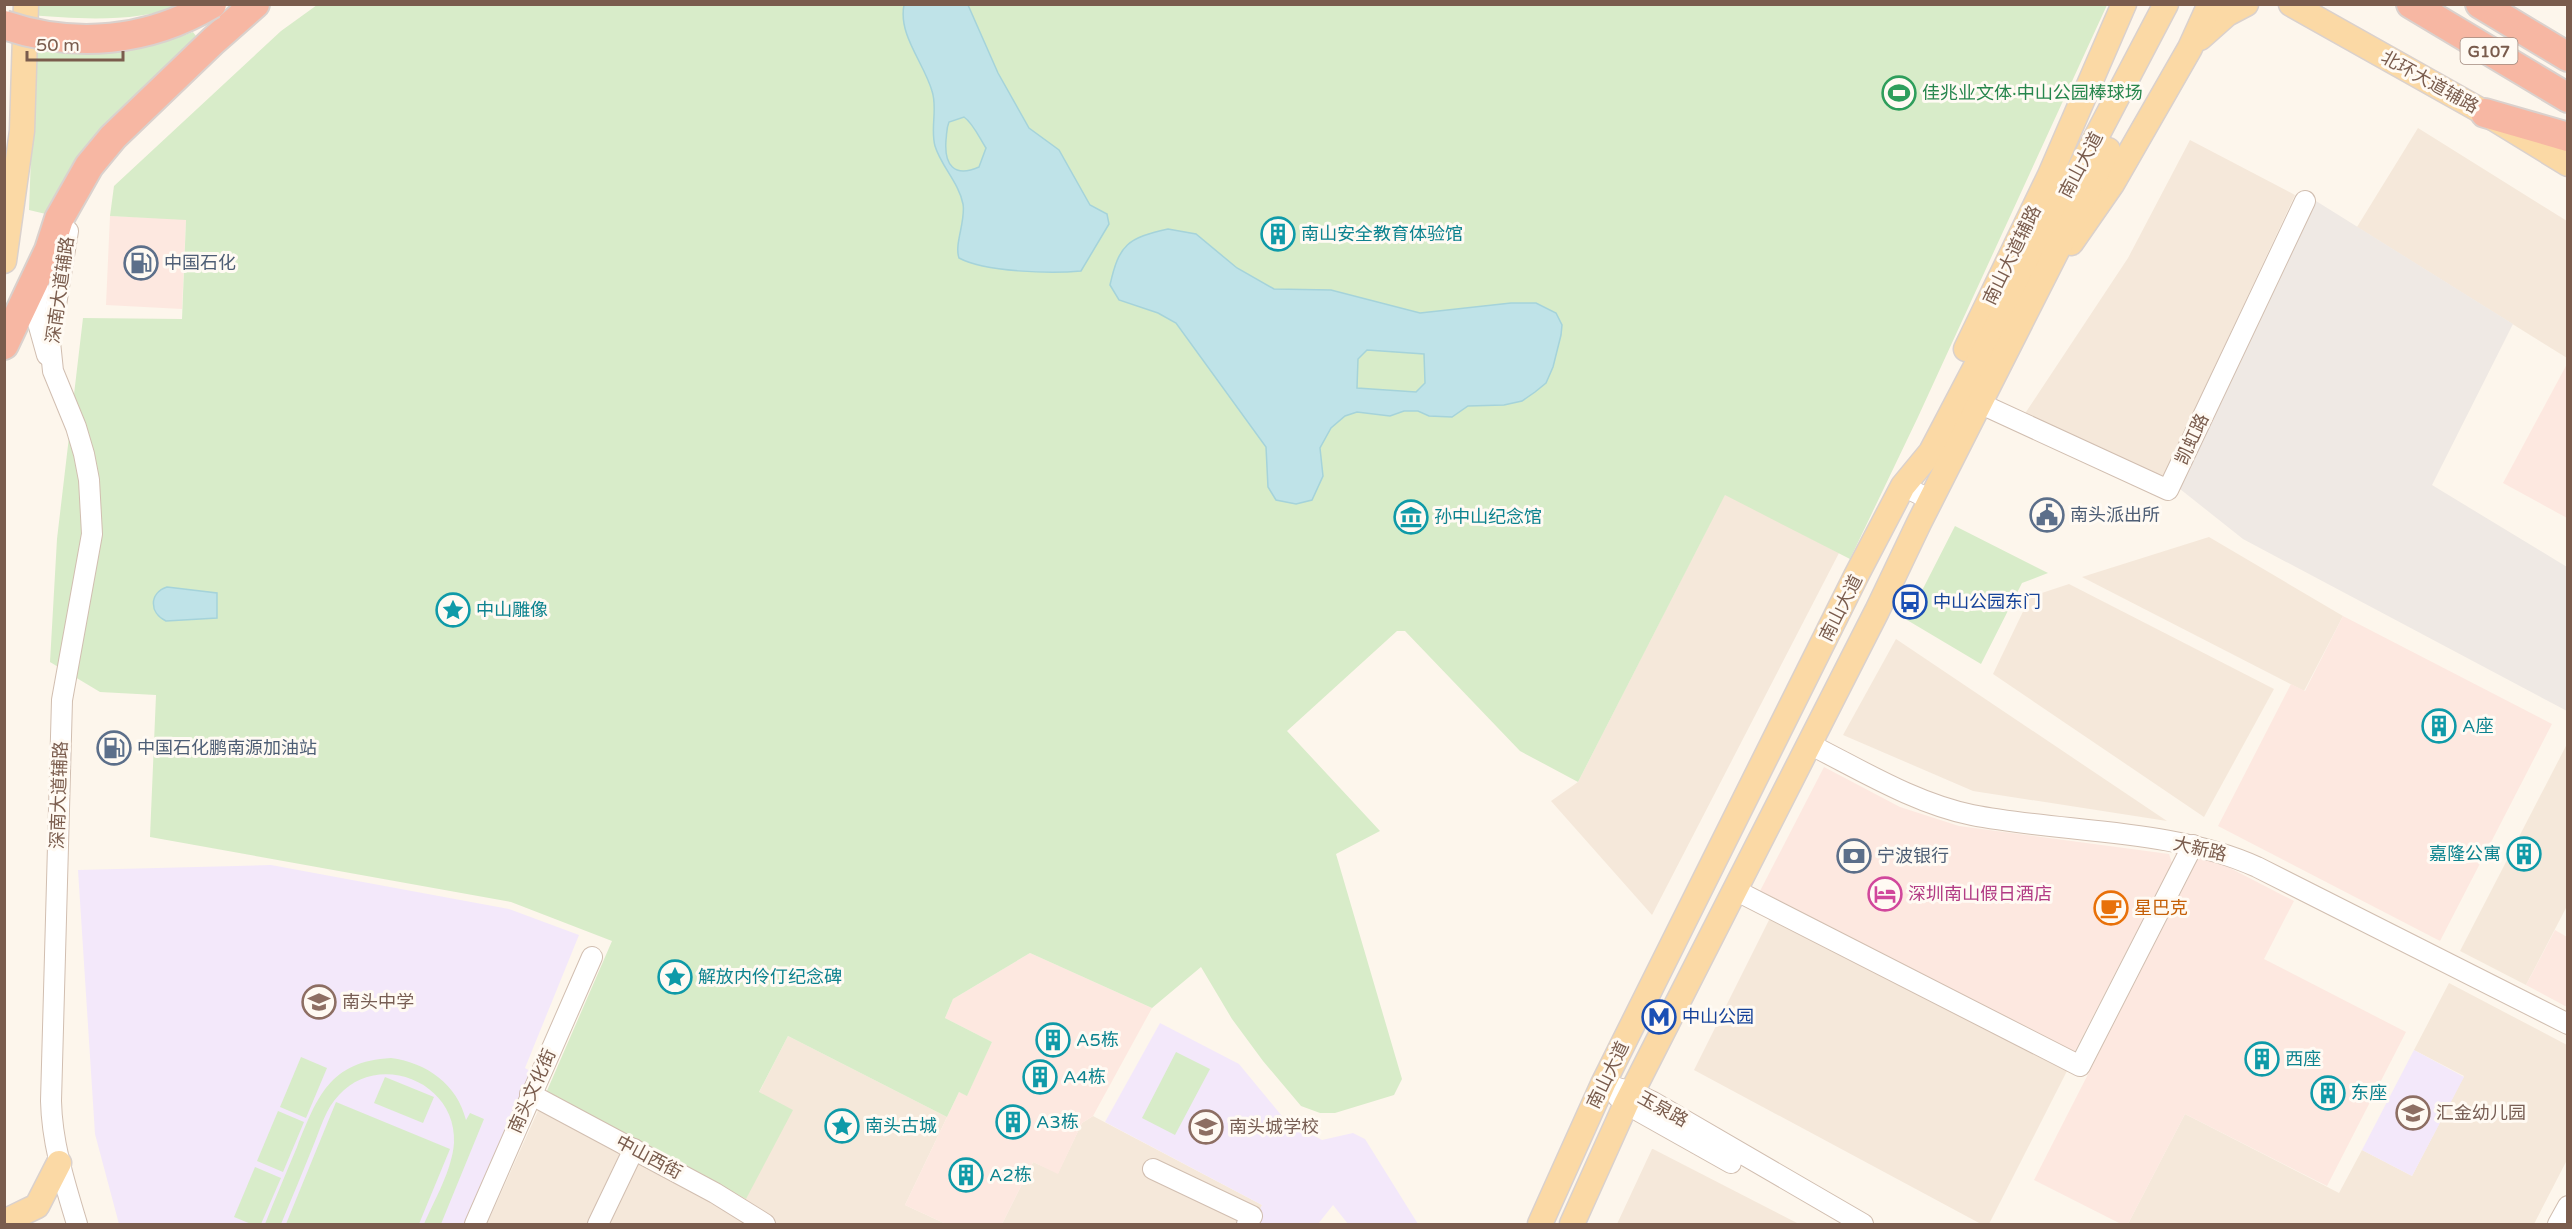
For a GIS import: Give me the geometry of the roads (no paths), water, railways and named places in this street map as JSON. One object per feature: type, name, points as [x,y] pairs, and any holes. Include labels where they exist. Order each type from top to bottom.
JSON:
[{"type":"highway","points":[[4,25],[56,38],[115,38],[158,29],[196,14],[212,4]]},
{"type":"highway","points":[[4,345],[50,250],[62,213],[89,166],[113,137],[255,4]]},
{"type":"highway","name":"G107","points":[[2411,4],[2568,98]]},
{"type":"highway","name":"G107","points":[[2480,4],[2568,57]]},
{"type":"highway","points":[[2485,113],[2568,136]]},
{"type":"main road","points":[[4,261],[22,131],[26,4]]},
{"type":"main road","name":"南山大道","points":[[1540,1224],[1603,1084],[1903,486],[1931,452],[2029,283],[2166,4]]},
{"type":"main road","name":"南山大道","points":[[2063,217],[2184,4]]},
{"type":"main road","points":[[2190,48],[2210,4]]},
{"type":"main road","points":[[2190,48],[2215,23],[2246,4]]},
{"type":"main road","name":"北环大道辅路","points":[[2294,7],[2485,113],[2568,164]]},
{"type":"main road","name":"南山大道辅路","points":[[1903,486],[1917,445],[2014,253],[2123,10]]},
{"type":"main road","name":"南山大道辅路","points":[[2029,283],[2091,218],[2190,48]]},
{"type":"main road","name":"南山大道","points":[[1572,1224],[1629,1098],[1979,403],[2029,283]]},
{"type":"main road","points":[[4,1222],[37,1206],[59,1163]]},
{"type":"street","name":"凯虹路","points":[[1979,403],[2168,490],[2305,201]]},
{"type":"street","name":"深南大道辅路","points":[[53,372],[50,342],[55,320],[62,259],[69,224],[76,209]]},
{"type":"street","name":"深南大道辅路","points":[[45,257],[35,312],[42,342],[76,427],[84,454],[90,490],[92,534],[62,700],[51,1101],[52,1126],[59,1163],[77,1224]]},
{"type":"street","points":[[1903,486],[1931,500]]},
{"type":"street","name":"大新路","points":[[1809,744],[1922,799],[1972,815],[2193,845],[2226,854],[2257,867],[2568,1024]]},
{"type":"street","points":[[1735,890],[2080,1066],[2193,845]]},
{"type":"street","name":"南头文化街","points":[[475,1224],[530,1094],[592,957]]},
{"type":"street","name":"玉泉路","points":[[1603,1084],[1863,1224]]},
{"type":"street","name":"中山西街","points":[[530,1094],[634,1149],[741,1218],[765,1224]]},
{"type":"street","name":"玉泉路","points":[[1629,1098],[1838,1224]]},
{"type":"street","points":[[598,1224],[634,1149]]},
{"type":"street","points":[[1153,1169],[1252,1216],[1247,1224]]},
{"type":"street","points":[[2558,1224],[2568,1206]]},
{"type":"water","points":[[904,5],[968,5],[998,73],[1029,128],[1059,150],[1090,205],[1107,214],[1109,224],[1081,271],[1036,272],[1001,269],[970,263],[959,258],[958,246],[963,204],[958,189],[935,146],[934,98],[908,38],[903,16]],"holes":[[[964,117],[986,148],[979,167],[963,171],[952,167],[949,162],[946,140],[949,122]]]},
{"type":"water","points":[[1168,229],[1196,234],[1237,268],[1274,289],[1331,290],[1420,313],[1511,303],[1536,303],[1556,313],[1562,325],[1553,367],[1546,383],[1522,401],[1504,405],[1468,406],[1452,417],[1429,416],[1418,411],[1404,411],[1390,416],[1357,412],[1345,416],[1331,428],[1320,448],[1323,476],[1312,500],[1296,504],[1276,500],[1268,487],[1266,447],[1176,323],[1158,313],[1119,300],[1110,285],[1117,260],[1127,245],[1143,236]],"holes":[[[1367,350],[1424,354],[1425,383],[1416,392],[1357,388],[1358,359]]]},
{"type":"water","points":[[167,587],[217,593],[217,618],[166,621],[156,613],[153,603],[157,594]]},
{"type":"place","name":"佳兆业文体·中山公园棒球场","points":[[1899,93]]},
{"type":"place","name":"南山安全教育体验馆","points":[[1278,234]]},
{"type":"place","name":"中国石化","points":[[141,263]]},
{"type":"place","name":"南头派出所","points":[[2047,515]]},
{"type":"place","name":"孙中山纪念馆","points":[[1411,517]]},
{"type":"place","name":"中山公园东门","points":[[1910,602]]},
{"type":"place","name":"中山雕像","points":[[453,610]]},
{"type":"place","name":"A座","points":[[2439,726]]},
{"type":"place","name":"中国石化鹏南源加油站","points":[[114,748]]},
{"type":"place","name":"嘉隆公寓","points":[[2524,854]]},
{"type":"place","name":"宁波银行","points":[[1854,856]]},
{"type":"place","name":"深圳南山假日酒店","points":[[1885,894]]},
{"type":"place","name":"星巴克","points":[[2111,908]]},
{"type":"place","name":"解放内伶仃纪念碑","points":[[675,977]]},
{"type":"place","name":"南头中学","points":[[319,1002]]},
{"type":"place","name":"中山公园","points":[[1659,1017]]},
{"type":"place","name":"A5栋","points":[[1053,1040]]},
{"type":"place","name":"西座","points":[[2262,1059]]},
{"type":"place","name":"A4栋","points":[[1040,1077]]},
{"type":"place","name":"东座","points":[[2328,1093]]},
{"type":"place","name":"汇金幼儿园","points":[[2413,1113]]},
{"type":"place","name":"A3栋","points":[[1013,1122]]},
{"type":"place","name":"南头古城","points":[[842,1126]]},
{"type":"place","name":"南头城学校","points":[[1206,1127]]},
{"type":"place","name":"A2栋","points":[[966,1175]]}]
